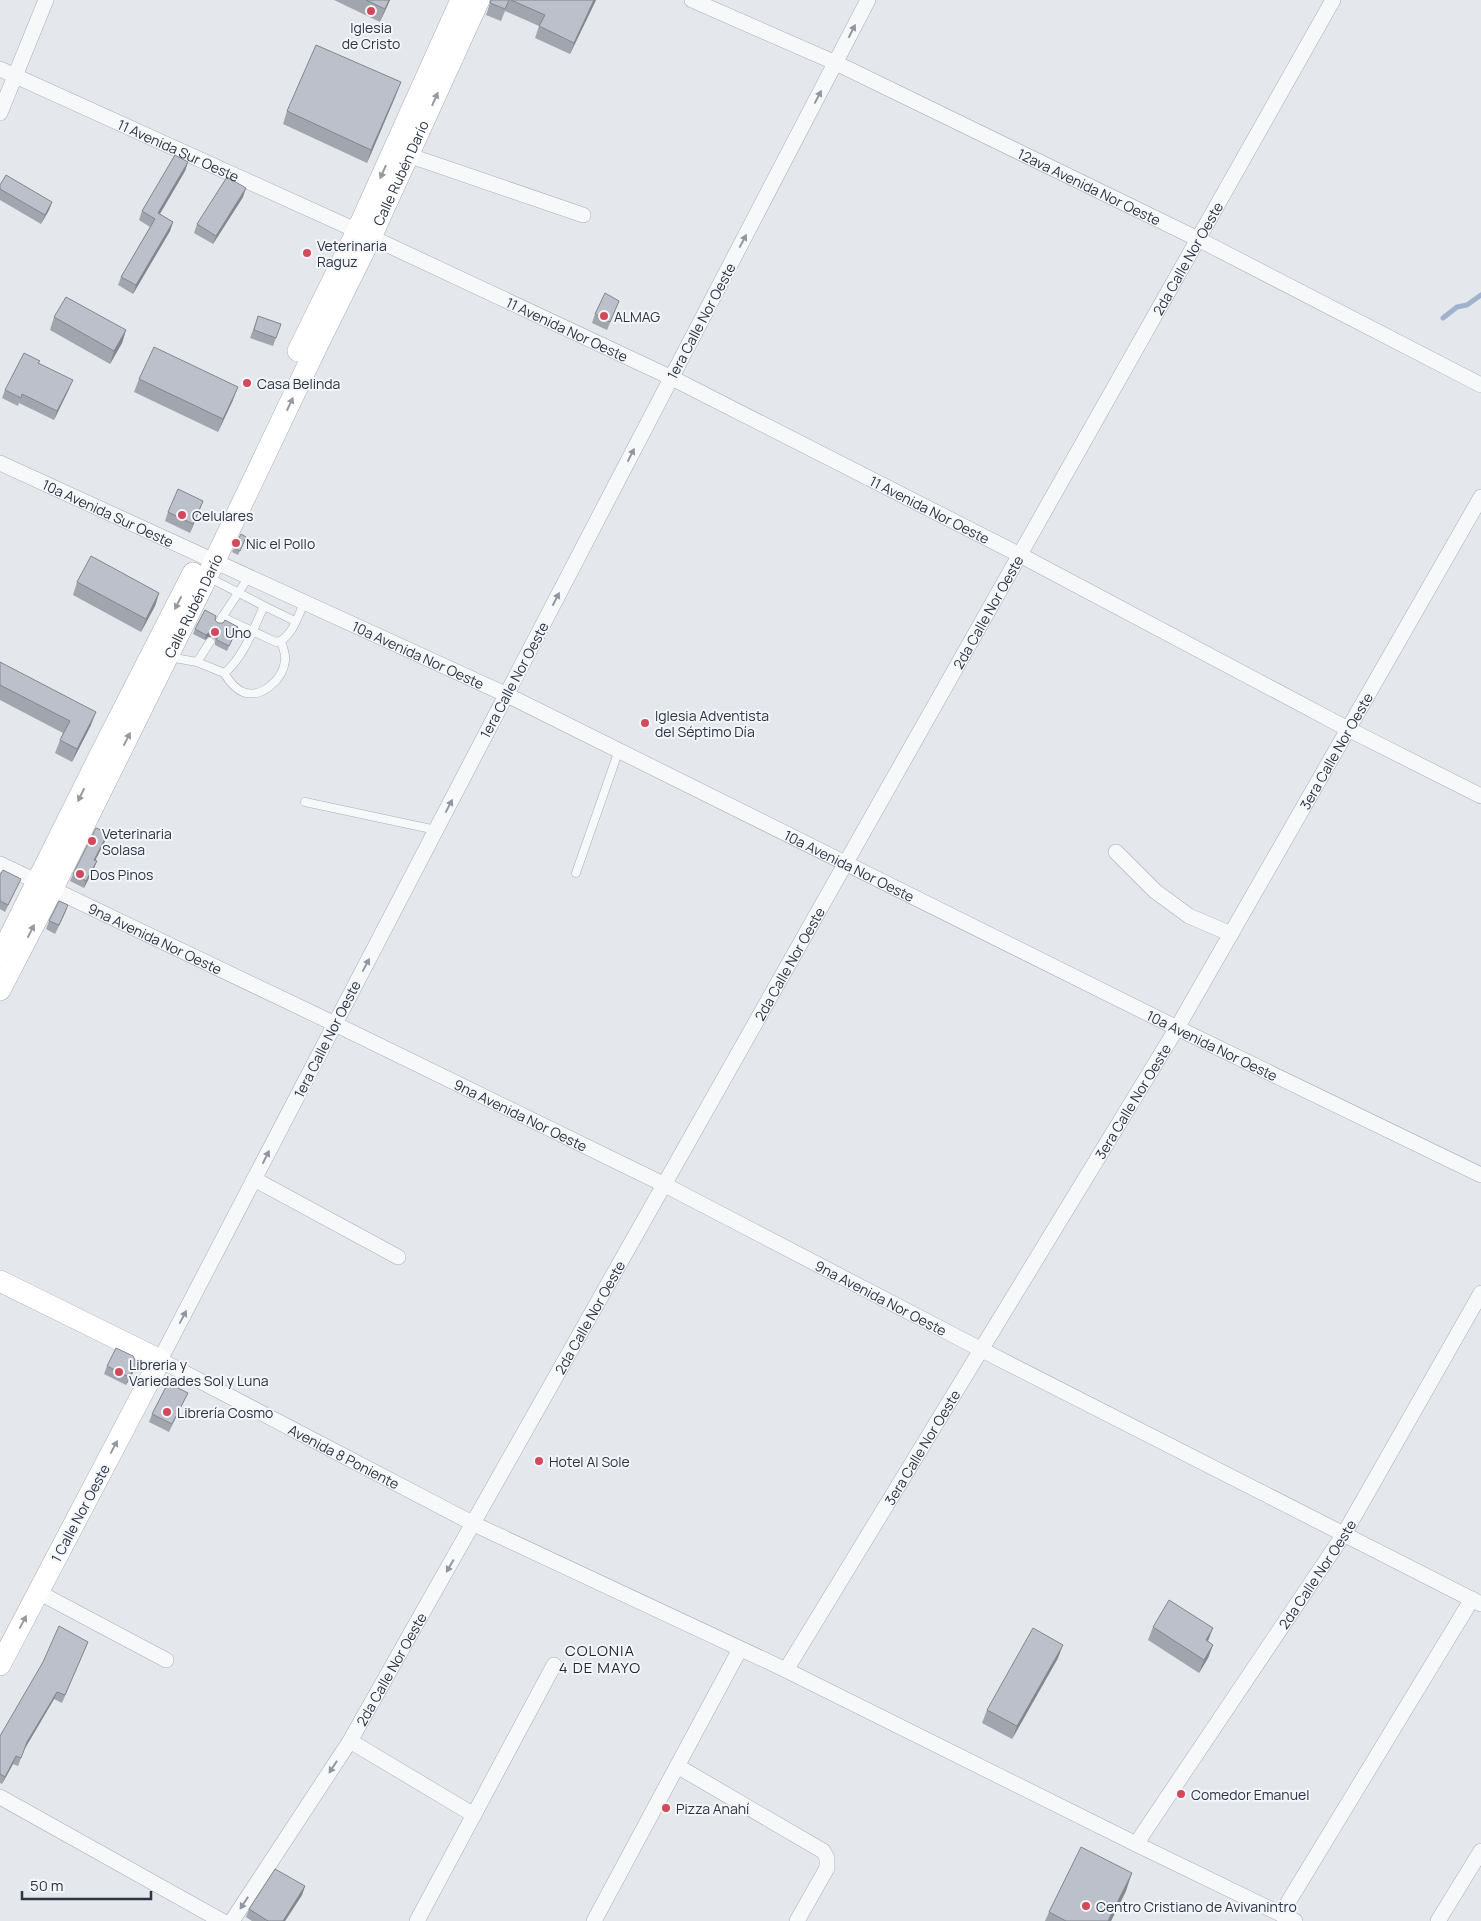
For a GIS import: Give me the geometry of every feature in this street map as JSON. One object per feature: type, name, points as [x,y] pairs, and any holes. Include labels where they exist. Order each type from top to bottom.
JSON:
[{"type":"street","points":[[0,113],[46,0]]},
{"type":"street","name":"Calle Rubén Darío","points":[[457,30],[461,0]]},
{"type":"street","name":"Calle Rubén Darío","points":[[0,990],[5,958],[46,885],[105,763],[205,566],[311,341],[364,234],[457,30],[479,0]]},
{"type":"street","name":"12ava Avenida Nor Oeste","points":[[692,0],[836,63],[1198,239],[1481,385]]},
{"type":"street","name":"1era Calle Nor Oeste","points":[[160,1360],[868,0]]},
{"type":"street","name":"2da Calle Nor Oeste","points":[[232,1921],[350,1740],[474,1524],[1333,0]]},
{"type":"street","name":"11 Avenida Sur Oeste","points":[[0,69],[364,234]]},
{"type":"street","points":[[401,153],[583,215]]},
{"type":"street","name":"11 Avenida Nor Oeste","points":[[364,234],[672,378],[1020,555],[1348,730],[1481,796]]},
{"type":"street","name":"10a Avenida Sur Oeste","points":[[0,463],[205,566]]},
{"type":"street","name":"3era Calle Nor Oeste","points":[[786,1670],[1177,1028],[1481,497]]},
{"type":"street","name":"10a Avenida Nor Oeste","points":[[205,566],[248,578],[507,695],[1177,1028],[1481,1175]]},
{"type":"street","points":[[1116,852],[1155,891],[1189,916],[1231,934]]},
{"type":"street","name":"9na Avenida Nor Oeste","points":[[0,864],[335,1024],[665,1185],[982,1350],[1476,1602]]},
{"type":"street","points":[[254,1179],[398,1257]]},
{"type":"street","name":"Avenida 8 Poniente","points":[[0,1281],[160,1360],[474,1524],[786,1670],[1295,1921]]},
{"type":"street","name":"2da Calle Nor Oeste","points":[[1136,1844],[1344,1534],[1480,1298]]},
{"type":"street","name":"1 Calle Nor Oeste","points":[[0,1665],[160,1360]]},
{"type":"street","points":[[38,1592],[166,1660]]},
{"type":"street","points":[[1281,1914],[1476,1602]]},
{"type":"street","points":[[594,1921],[740,1649]]},
{"type":"street","points":[[416,1921],[554,1664]]},
{"type":"street","points":[[350,1740],[474,1815]]},
{"type":"street","points":[[677,1766],[823,1850],[828,1858],[827,1868],[797,1921]]},
{"type":"street","points":[[0,1797],[222,1921]]},
{"type":"street","points":[[1438,1921],[1476,1869],[1481,1851]]},
{"type":"lane","points":[[205,566],[237,592],[295,620]]},
{"type":"lane","points":[[248,578],[237,592],[221,620],[276,642],[281,642],[288,636],[304,603]]},
{"type":"lane","points":[[224,673],[231,668],[252,632],[264,606]]},
{"type":"lane","points":[[197,662],[210,642]]},
{"type":"lane","points":[[161,655],[197,662],[224,673],[231,684],[243,692],[257,694],[275,683],[282,671],[286,660],[281,642]]},
{"type":"lane","points":[[576,874],[619,750]]},
{"type":"lane","points":[[305,802],[436,830]]},
{"type":"building","points":[[366,0],[389,0],[385,9]]},
{"type":"building","points":[[491,0],[509,0],[505,9],[490,3]]},
{"type":"building","points":[[511,0],[594,0],[574,43],[539,26],[545,15]]},
{"type":"building","points":[[316,45],[401,82],[371,150],[287,111]]},
{"type":"building","points":[[175,155],[188,162],[158,213],[173,222],[136,285],[121,277],[155,219],[142,211]]},
{"type":"building","points":[[6,175],[52,202],[45,215],[0,189],[0,185]]},
{"type":"building","points":[[227,177],[246,188],[216,236],[197,224]]},
{"type":"building","points":[[605,293],[619,301],[610,322],[595,314]]},
{"type":"building","points":[[66,297],[126,330],[114,351],[54,317]]},
{"type":"building","points":[[258,316],[281,324],[276,338],[254,330]]},
{"type":"building","points":[[154,347],[238,387],[223,419],[139,379]]},
{"type":"building","points":[[24,353],[40,361],[38,363],[73,380],[57,411],[22,394],[21,398],[5,390]]},
{"type":"building","name":"Celulares","points":[[178,489],[203,501],[193,524],[168,512]]},
{"type":"building","points":[[241,534],[246,537],[240,551],[234,548]]},
{"type":"building","points":[[91,556],[159,593],[146,619],[77,582]]},
{"type":"building","name":"Uno","points":[[205,610],[216,616],[215,620],[218,623],[223,623],[225,620],[238,627],[229,646],[217,640],[217,636],[214,633],[210,632],[206,635],[195,629]]},
{"type":"building","points":[[0,662],[96,712],[77,749],[60,740],[70,721],[0,685]]},
{"type":"building","points":[[96,828],[108,833],[94,860],[97,861],[86,881],[73,874]]},
{"type":"building","points":[[3,870],[21,879],[8,905],[0,901],[0,875]]},
{"type":"building","points":[[59,901],[68,905],[59,925],[49,921]]},
{"type":"building","points":[[116,1348],[133,1356],[135,1360],[135,1366],[129,1377],[107,1366]]},
{"type":"building","name":"Librería Cosmo","points":[[168,1383],[188,1393],[172,1424],[152,1414]]},
{"type":"building","points":[[1169,1600],[1213,1628],[1206,1640],[1213,1645],[1204,1660],[1153,1627]]},
{"type":"building","points":[[59,1626],[88,1642],[65,1695],[57,1692],[27,1742],[21,1758],[16,1756],[5,1777],[0,1774],[0,1736],[43,1662]]},
{"type":"building","points":[[1033,1628],[1063,1645],[1017,1726],[987,1710]]},
{"type":"building","name":"Centro Cristiano de Avivanintro","points":[[1081,1847],[1132,1873],[1108,1921],[1066,1921],[1049,1912]]},
{"type":"building","points":[[275,1869],[305,1886],[283,1921],[268,1921],[249,1909]]},
{"type":"waterway","points":[[1443,318],[1457,307],[1467,305],[1481,295]]},
{"type":"place","name":"Iglesia de Cristo","points":[[371,11]]},
{"type":"place","name":"Veterinaria Raguz","points":[[307,253]]},
{"type":"place","name":"ALMAG","points":[[604,316]]},
{"type":"place","name":"Casa Belinda","points":[[247,383]]},
{"type":"place","name":"Celulares","points":[[182,515]]},
{"type":"place","name":"Nic el Pollo","points":[[236,543]]},
{"type":"place","name":"Uno","points":[[215,632]]},
{"type":"place","name":"Iglesia Adventista del Séptimo Día","points":[[645,723]]},
{"type":"place","name":"Veterinaria Solasa","points":[[92,841]]},
{"type":"place","name":"Dos Pinos","points":[[80,874]]},
{"type":"place","name":"Libreria y Variedades Sol y Luna","points":[[119,1372]]},
{"type":"place","name":"Librería Cosmo","points":[[167,1412]]},
{"type":"place","name":"Hotel Al Sole","points":[[539,1461]]},
{"type":"place","name":"Comedor Emanuel","points":[[1181,1794]]},
{"type":"place","name":"Pizza Anahí","points":[[666,1808]]},
{"type":"place","name":"Centro Cristiano de Avivanintro","points":[[1086,1906]]},
{"type":"district","name":"COLONIA 4 DE MAYO","points":[[600,1658]]}]
